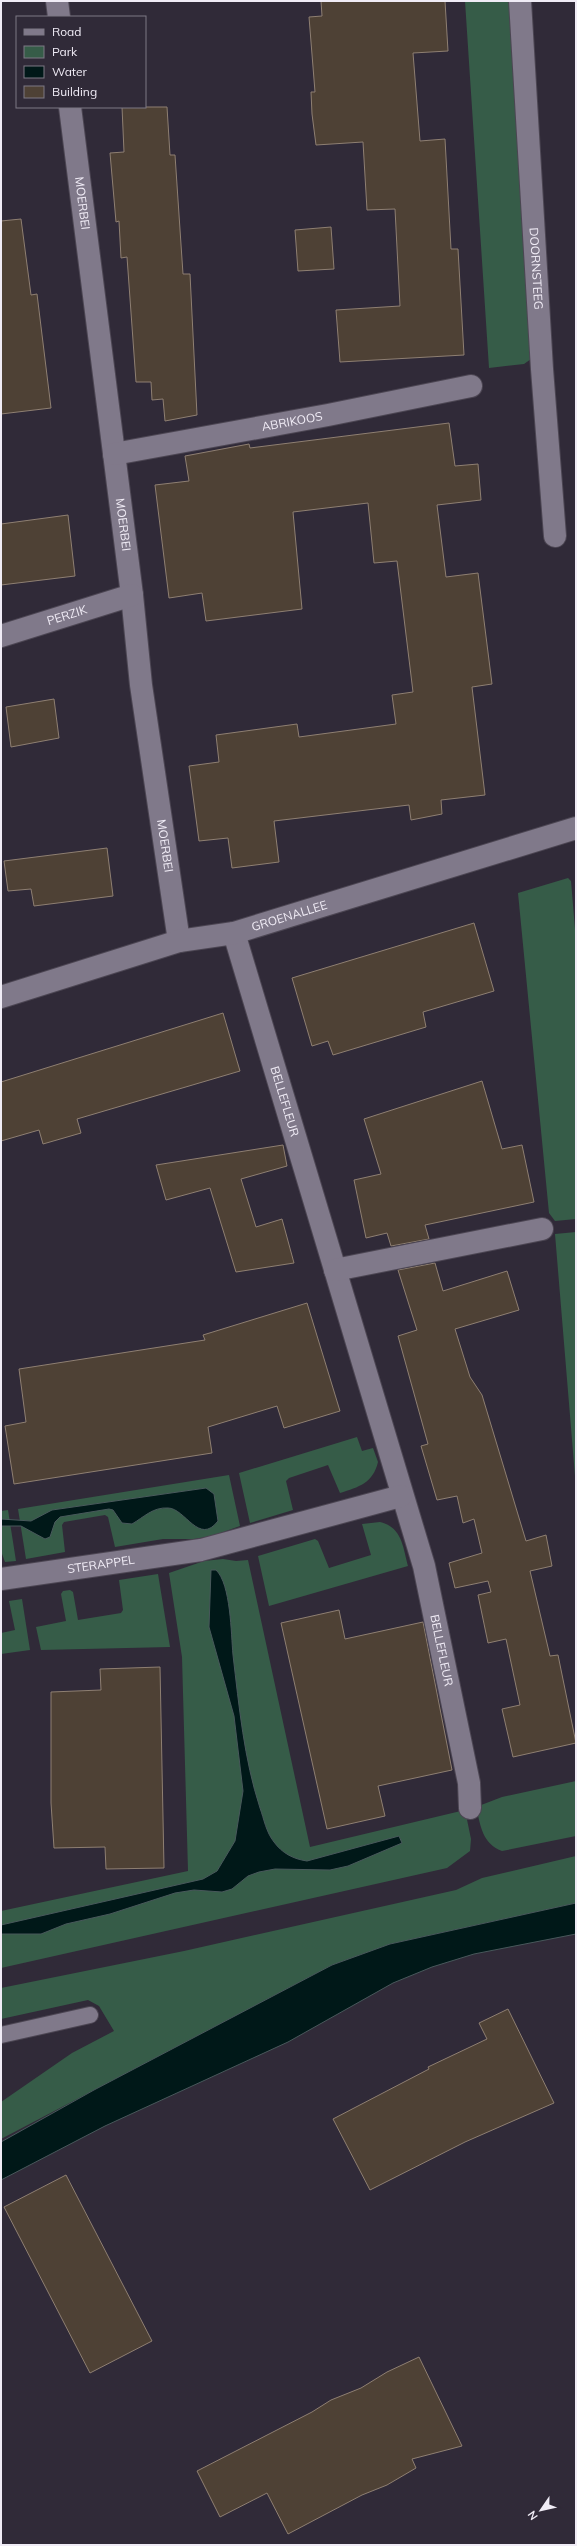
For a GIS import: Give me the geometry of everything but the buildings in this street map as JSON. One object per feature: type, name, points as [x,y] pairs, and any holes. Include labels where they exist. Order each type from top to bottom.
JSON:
[{"type":"street","points":[[57,1],[59,16]]},
{"type":"street","name":"DOORNSTEEG","points":[[520,1],[542,369],[555,536]]},
{"type":"street","name":"MOERBEI","points":[[70,108],[132,595],[141,685],[179,941]]},
{"type":"street","name":"ABRIKOOS","points":[[114,454],[328,415],[471,386]]},
{"type":"street","name":"PERZIK","points":[[1,636],[132,595]]},
{"type":"street","name":"GROENALLEE","points":[[1,998],[179,941],[234,933],[576,828]]},
{"type":"street","name":"BELLEFLEUR","points":[[234,933],[401,1496],[424,1566],[469,1783],[470,1808]]},
{"type":"street","points":[[335,1270],[542,1229]]},
{"type":"street","name":"STERAPPEL","points":[[1,1579],[201,1550],[401,1496]]},
{"type":"lane","points":[[1,2035],[90,2015]]},
{"type":"green space","points":[[465,1],[509,1],[531,359],[524,364],[489,368]]},
{"type":"green space","points":[[568,878],[571,881],[576,941],[576,1219],[555,1221],[549,1213],[518,893]]},
{"type":"green space","points":[[576,1232],[576,1488],[555,1234]]},
{"type":"green space","points":[[357,1437],[362,1451],[373,1448],[378,1462],[373,1475],[369,1479],[353,1489],[340,1493],[328,1465],[289,1478],[286,1481],[293,1510],[250,1523],[239,1473]]},
{"type":"green space","points":[[229,1475],[240,1526],[212,1536],[194,1539],[163,1539],[115,1547],[108,1517],[105,1515],[64,1522],[62,1525],[65,1552],[26,1559],[18,1509]]},
{"type":"green space","points":[[8,1510],[16,1561],[5,1562],[1,1551],[1,1511]]},
{"type":"green space","points":[[380,1522],[393,1528],[397,1533],[403,1545],[408,1566],[269,1606],[258,1556],[315,1539],[318,1541],[329,1568],[371,1555],[362,1524]]},
{"type":"green space","points":[[223,1559],[236,1561],[248,1560],[310,1847],[465,1810],[471,1839],[470,1851],[447,1868],[1,1968],[1,1911],[188,1871],[182,1657],[169,1573],[204,1561]]},
{"type":"green space","points":[[158,1574],[170,1647],[41,1650],[36,1627],[66,1621],[61,1594],[63,1591],[70,1590],[73,1592],[78,1620],[121,1613],[123,1610],[119,1580]]},
{"type":"green space","points":[[22,1599],[30,1650],[1,1654],[1,1633],[15,1630],[9,1601]]},
{"type":"green space","points":[[576,1781],[576,1836],[502,1851],[495,1848],[486,1839],[481,1828],[476,1807],[502,1797]]},
{"type":"green space","points":[[576,1856],[576,1903],[390,1944],[332,1965],[1,2139],[1,2102],[72,2053],[114,2031],[99,2006],[88,2000],[1,2019],[1,1988],[184,1951],[456,1890],[482,1878]]},
{"type":"water","points":[[206,1488],[214,1494],[218,1521],[211,1528],[205,1530],[198,1528],[174,1510],[168,1508],[153,1511],[132,1524],[122,1523],[113,1510],[109,1509],[60,1517],[55,1522],[50,1537],[45,1539],[21,1526],[1,1526],[1,1519],[31,1521],[52,1510]]},
{"type":"water","points":[[211,1570],[216,1570],[225,1586],[231,1623],[233,1655],[246,1752],[254,1789],[271,1838],[277,1846],[288,1855],[307,1861],[399,1836],[402,1843],[348,1866],[330,1870],[275,1869],[259,1872],[248,1876],[232,1889],[222,1892],[194,1890],[175,1893],[110,1914],[66,1924],[41,1934],[1,1934],[1,1925],[203,1879],[217,1871],[235,1841],[243,1791],[234,1716],[209,1627]]},
{"type":"water","points":[[576,1903],[576,1934],[474,1954],[432,1967],[393,1983],[288,2042],[105,2126],[1,2180],[1,2142],[94,2090],[332,1965],[390,1944]]}]
